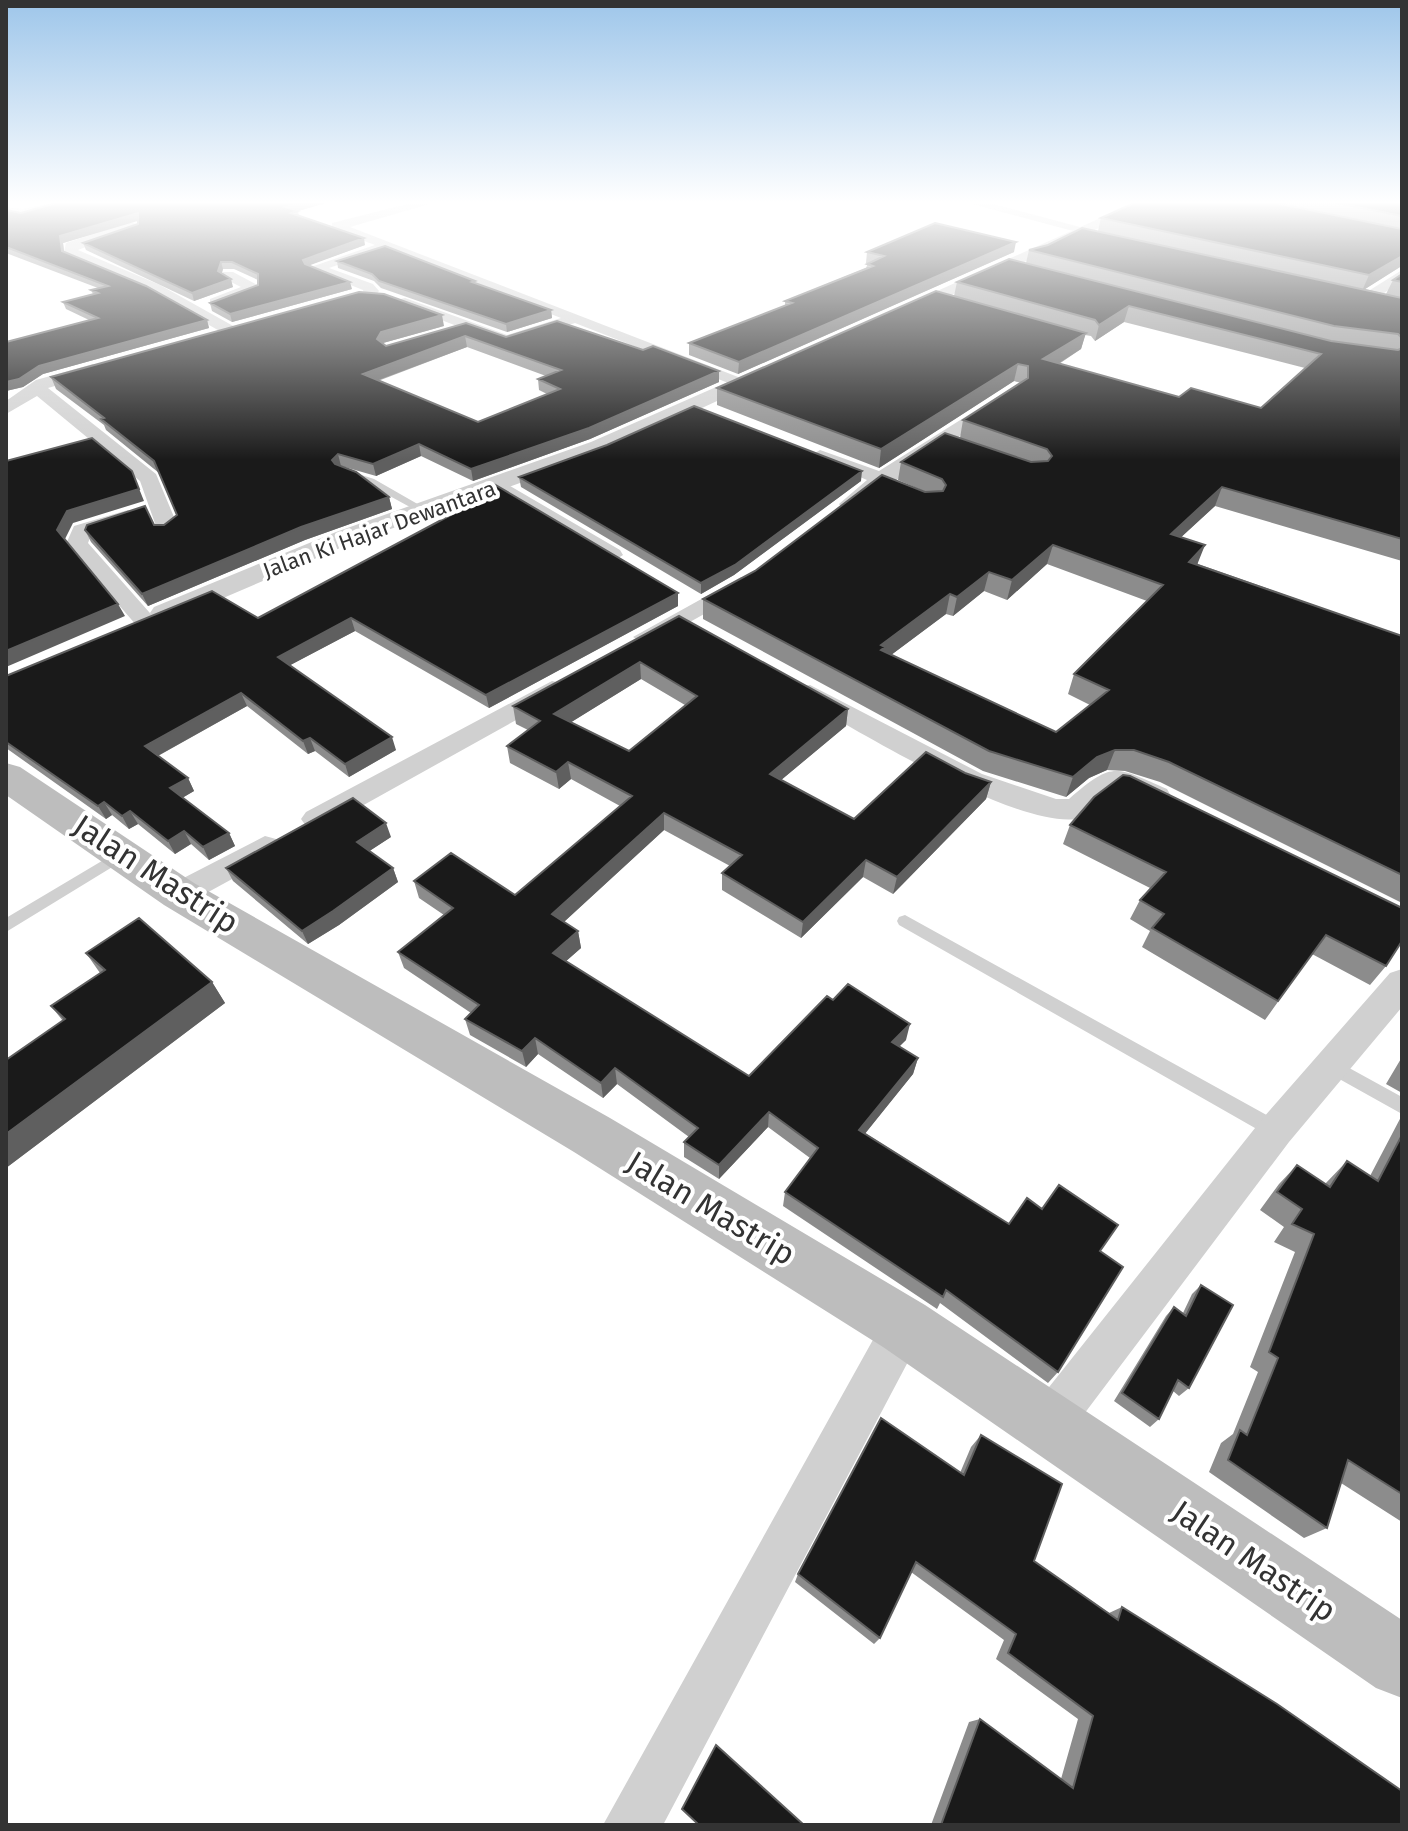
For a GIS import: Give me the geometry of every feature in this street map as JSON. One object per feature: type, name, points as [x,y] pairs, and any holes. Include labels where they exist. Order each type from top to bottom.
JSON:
[{"type":"main road","name":"Jalan Mastrip","points":[[6,776],[179,894],[592,1135],[904,1326],[1402,1662]]},
{"type":"street","points":[[155,288],[237,328],[201,338]]},
{"type":"street","points":[[193,309],[250,288]]},
{"type":"street","points":[[369,288],[370,293]]},
{"type":"street","points":[[497,288],[742,382]]},
{"type":"street","points":[[873,324],[953,288]]},
{"type":"street","points":[[1375,288],[1359,297],[1390,304]]},
{"type":"street","points":[[351,296],[370,293],[507,340],[575,318]]},
{"type":"street","points":[[931,298],[962,307]]},
{"type":"street","points":[[437,336],[469,326]]},
{"type":"street","points":[[6,409],[37,387],[116,362]]},
{"type":"street","name":"Jalan Ki Hajar Dewantara","points":[[117,633],[302,554],[599,447],[786,362]]},
{"type":"street","points":[[37,387],[149,478],[168,529]]},
{"type":"street","points":[[831,518],[879,481],[1016,389]]},
{"type":"street","points":[[691,405],[720,417]]},
{"type":"street","points":[[940,441],[967,451]]},
{"type":"street","points":[[793,445],[904,493]]},
{"type":"street","points":[[498,485],[628,565]]},
{"type":"street","points":[[145,621],[77,544],[82,531],[158,507]]},
{"type":"street","points":[[623,649],[685,606],[764,570]]},
{"type":"street","points":[[685,606],[706,634]]},
{"type":"street","points":[[179,894],[567,680]]},
{"type":"street","points":[[788,680],[921,756],[993,790],[1067,811],[1076,809],[1108,780],[1117,779],[1177,806]]},
{"type":"street","points":[[1050,1422],[1276,1130],[1402,983]]},
{"type":"street","points":[[632,1825],[904,1326]]},
{"type":"lane","points":[[343,472],[370,481],[423,510]]},
{"type":"lane","points":[[6,926],[122,854]]},
{"type":"lane","points":[[905,921],[1276,1130]]},
{"type":"lane","points":[[1331,1066],[1402,1106]]},
{"type":"building","points":[[150,288],[207,320],[39,366],[19,379],[6,382],[6,342],[98,318],[63,302],[98,293],[91,290]]},
{"type":"building","points":[[182,288],[205,288],[192,293]]},
{"type":"building","points":[[249,288],[326,288],[230,314],[210,303]]},
{"type":"building","points":[[401,288],[490,288],[551,310],[506,324]]},
{"type":"building","points":[[817,288],[909,288],[739,362],[689,343],[792,303],[785,301]]},
{"type":"building","points":[[980,288],[1125,288],[1331,341],[1402,348],[1402,539],[1222,487],[1171,534],[1205,545],[1189,562],[1402,636],[1402,875],[1169,762],[1134,750],[1115,750],[1097,757],[1073,777],[989,751],[703,599],[755,571],[882,475],[925,492],[943,491],[946,485],[942,479],[901,462],[945,433],[1031,462],[1048,461],[1052,456],[1047,449],[963,420],[1028,378],[1028,366],[1018,364],[881,449],[717,388],[936,291],[1086,333],[1043,359],[1179,397],[1191,388],[1261,408],[1321,354],[1129,306],[1099,325],[1095,320]],"holes":[[[1053,545],[1163,585],[1074,674],[1109,690],[1056,732],[881,650],[885,647],[881,645],[950,594],[957,597],[989,572],[1012,580]]]},
{"type":"building","points":[[1183,288],[1358,288],[1402,298],[1402,338],[1398,334],[1334,326]]},
{"type":"building","points":[[359,292],[384,294],[442,315],[381,332],[377,339],[386,346],[466,323],[506,337],[557,321],[643,350],[653,346],[719,371],[589,428],[471,469],[419,444],[373,464],[338,454],[332,460],[335,464],[356,472],[389,497],[301,527],[142,594],[85,530],[87,525],[145,506],[154,525],[164,525],[177,515],[154,461],[51,377]],"holes":[[[465,336],[561,370],[538,379],[560,389],[478,422],[363,374]]]},
{"type":"building","points":[[694,406],[862,471],[735,565],[701,583],[519,477],[607,445]]},
{"type":"building","points":[[92,438],[132,471],[139,489],[67,511],[57,530],[118,604],[6,651],[6,461]]},
{"type":"building","points":[[494,484],[678,593],[486,695],[351,618],[278,657],[392,737],[345,764],[310,738],[303,741],[241,693],[145,746],[188,778],[170,788],[229,833],[203,847],[184,831],[168,841],[130,811],[122,816],[104,802],[98,806],[6,742],[6,676],[212,591],[258,618],[462,509],[456,497]]},
{"type":"building","points":[[679,616],[848,709],[770,774],[854,819],[926,752],[965,773],[991,782],[897,877],[866,860],[803,922],[722,873],[742,855],[664,813],[552,914],[578,931],[553,953],[749,1076],[827,996],[833,1000],[848,984],[910,1024],[892,1042],[918,1058],[859,1130],[1009,1224],[1027,1198],[1042,1209],[1059,1185],[1118,1225],[1100,1251],[1123,1267],[1058,1372],[946,1290],[943,1297],[785,1192],[818,1148],[769,1112],[719,1165],[684,1142],[698,1128],[615,1068],[601,1083],[535,1038],[522,1051],[465,1019],[479,1005],[398,952],[453,908],[414,881],[451,853],[515,895],[632,796],[568,762],[556,772],[507,746],[540,721],[513,706]],"holes":[[[640,662],[697,696],[629,751],[554,714]]]},
{"type":"building","points":[[1123,775],[1402,908],[1402,941],[1386,966],[1326,935],[1278,1001],[1152,928],[1164,914],[1140,900],[1166,872],[1070,825],[1094,797]]},
{"type":"building","points":[[353,798],[386,823],[357,842],[393,868],[302,931],[226,868]]},
{"type":"building","points":[[139,918],[212,982],[6,1134],[6,1060],[65,1019],[51,1006],[105,970],[86,953]]},
{"type":"building","points":[[1402,1135],[1402,1494],[1348,1460],[1327,1528],[1228,1460],[1240,1430],[1247,1435],[1278,1358],[1269,1352],[1314,1234],[1292,1224],[1302,1209],[1277,1192],[1297,1165],[1330,1187],[1347,1161],[1378,1181]]},
{"type":"building","points":[[1201,1285],[1233,1305],[1189,1388],[1178,1380],[1159,1419],[1122,1393],[1174,1307],[1186,1316]]},
{"type":"building","points":[[881,1418],[964,1475],[981,1435],[1062,1484],[1034,1561],[1118,1620],[1122,1607],[1277,1704],[1402,1791],[1402,1825],[941,1825],[980,1719],[1073,1788],[1093,1716],[1008,1653],[1016,1634],[916,1562],[880,1638],[798,1574]]},
{"type":"building","points":[[716,1745],[804,1825],[699,1825],[682,1809]]}]
